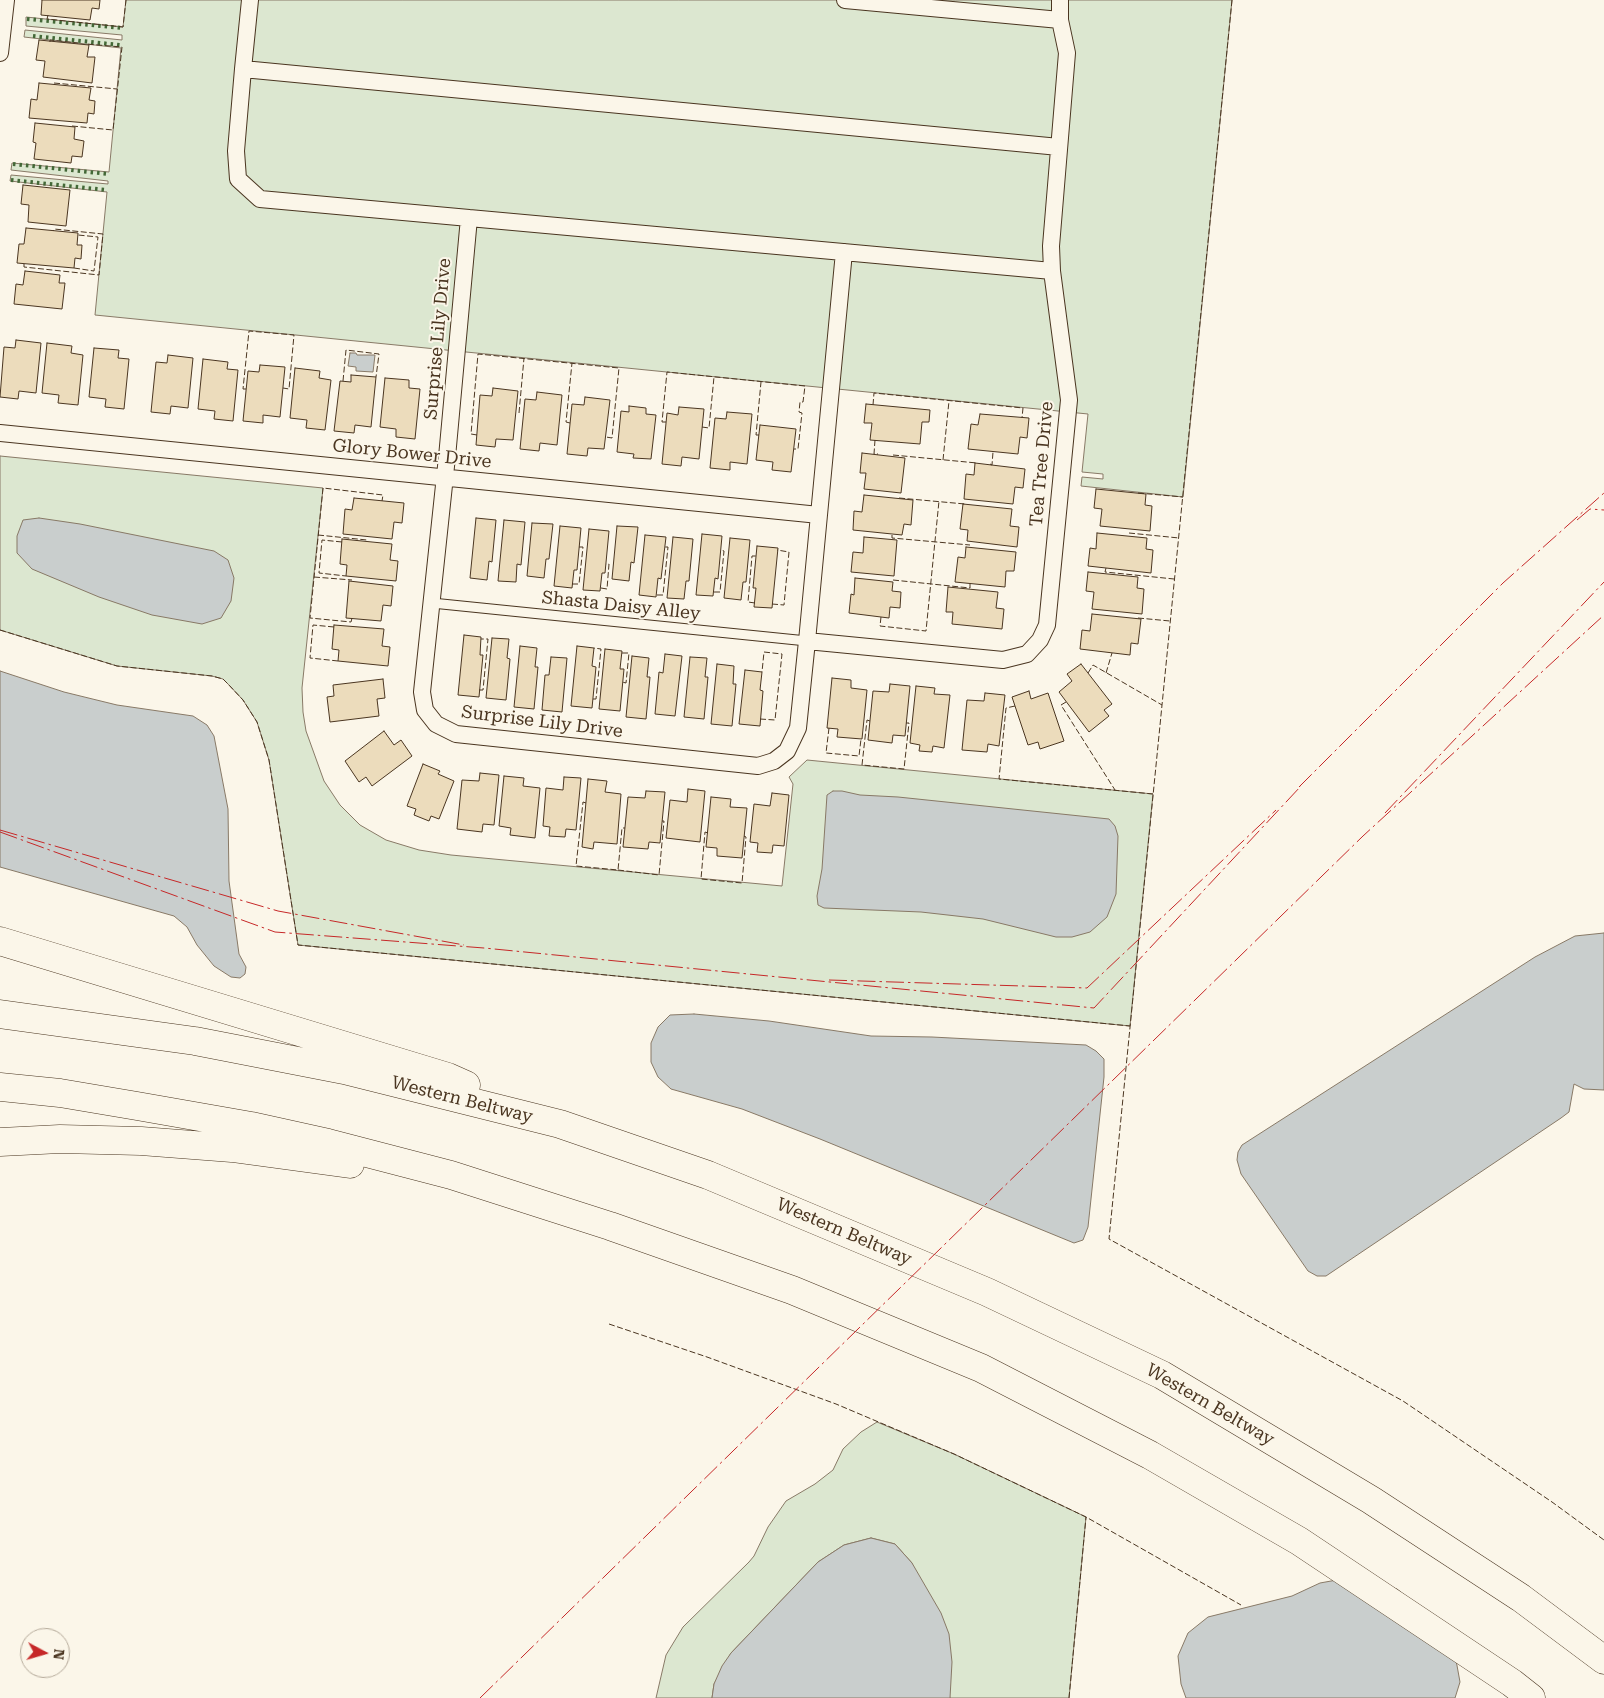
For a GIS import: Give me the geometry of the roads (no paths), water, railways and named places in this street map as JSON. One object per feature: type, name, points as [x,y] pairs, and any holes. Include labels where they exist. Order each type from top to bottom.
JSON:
[{"type":"highway","points":[[0,941],[448,1077],[560,1124]]},
{"type":"highway","name":"Western Beltway","points":[[0,1014],[214,1044],[344,1070],[560,1124],[708,1175],[987,1292],[1162,1375],[1371,1500],[1520,1598],[1604,1660]]},
{"type":"highway","points":[[0,1087],[69,1095],[251,1126],[328,1142],[451,1175],[610,1226],[792,1290],[981,1368],[1150,1455],[1299,1541],[1521,1691]]},
{"type":"highway","points":[[0,1142],[60,1139],[141,1141],[232,1148],[451,1175]]},
{"type":"street","points":[[0,53],[6,0]]},
{"type":"street","points":[[250,0],[242,69],[236,151],[238,179],[260,199],[1052,272]]},
{"type":"street","points":[[845,0],[1060,20]]},
{"type":"street","name":"Tea Tree Drive","points":[[807,641],[1003,660],[1027,654],[1040,640],[1047,625],[1069,400],[1050,246],[1067,54],[1060,20],[1060,0]]},
{"type":"street","points":[[242,69],[1059,147]]},
{"type":"street","name":"Surprise Lily Drive","points":[[469,218],[445,477],[422,692],[425,710],[436,724],[456,734],[758,766],[774,761],[786,751],[798,728],[844,252]]},
{"type":"street","name":"Glory Bower Drive","points":[[0,433],[819,515]]},
{"type":"lane","name":"Shasta Daisy Alley","points":[[432,603],[807,641]]}]
